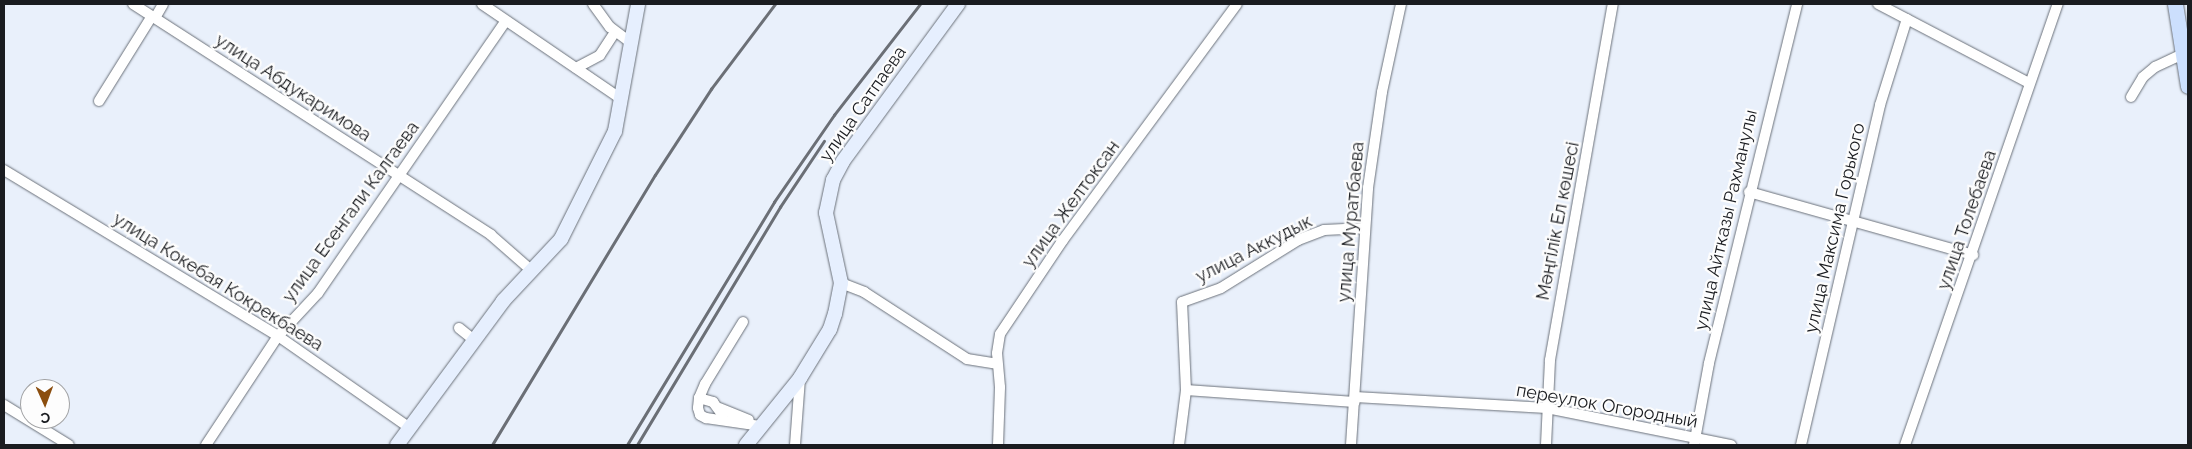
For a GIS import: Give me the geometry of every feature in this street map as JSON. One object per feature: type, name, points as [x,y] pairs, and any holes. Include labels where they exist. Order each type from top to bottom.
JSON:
[{"type":"main road","points":[[2175,4],[2188,83]]},
{"type":"street","name":"улица Абдукаримова","points":[[133,4],[490,235],[532,270]]},
{"type":"street","points":[[99,101],[163,4]]},
{"type":"street","points":[[482,4],[505,22],[620,98]]},
{"type":"street","points":[[593,4],[615,32],[630,42]]},
{"type":"street","points":[[396,445],[503,301],[561,239],[615,131],[638,4]]},
{"type":"street","name":"улица Сатпаева","points":[[746,445],[800,378],[830,329],[841,283],[826,213],[833,180],[843,161],[958,4]]},
{"type":"street","name":"улица Желтоксан","points":[[998,445],[1000,387],[997,364],[1000,334],[1063,240],[1237,4]]},
{"type":"street","name":"улица Муратбаева","points":[[1351,445],[1365,228],[1376,125],[1400,4]]},
{"type":"street","name":"Мәңгілік Ел көшесі","points":[[1546,445],[1547,408],[1558,307],[1613,4]]},
{"type":"street","name":"улица Айтказы Рахманулы","points":[[1695,442],[1708,363],[1797,4]]},
{"type":"street","points":[[1878,4],[2030,83]]},
{"type":"street","name":"улица Толебаева","points":[[1905,445],[1973,256],[2058,4]]},
{"type":"street","name":"улица Максима Горького","points":[[1801,445],[1880,105],[1907,19]]},
{"type":"street","name":"улица Есенгали Калгаева","points":[[206,445],[278,336],[318,293],[505,22]]},
{"type":"street","points":[[576,68],[600,55],[615,32]]},
{"type":"street","points":[[2131,96],[2143,77],[2155,67],[2183,54]]},
{"type":"street","name":"улица Кокебая Кокрекбаева","points":[[4,170],[278,336],[410,428]]},
{"type":"street","points":[[1749,192],[1853,220],[1973,256]]},
{"type":"street","name":"улица Аккудык","points":[[1179,445],[1186,390],[1182,302],[1221,288],[1298,240],[1324,230],[1365,228]]},
{"type":"street","points":[[841,283],[864,292],[967,359],[997,364]]},
{"type":"street","points":[[743,322],[698,398],[700,415],[762,426]]},
{"type":"street","points":[[459,328],[474,340]]},
{"type":"street","points":[[795,445],[800,378]]},
{"type":"street","name":"переулок Огородный","points":[[1186,390],[1547,408],[1695,442],[1731,445]]},
{"type":"street","points":[[698,398],[706,398],[719,408],[762,426]]},
{"type":"street","points":[[4,406],[69,445]]},
{"type":"street","points":[[719,408],[720,420]]},
{"type":"railway","points":[[492,445],[655,175],[711,89],[775,4]]},
{"type":"railway","points":[[627,445],[774,202],[834,115],[920,4]]},
{"type":"railway","points":[[637,445],[780,207],[824,141]]}]
